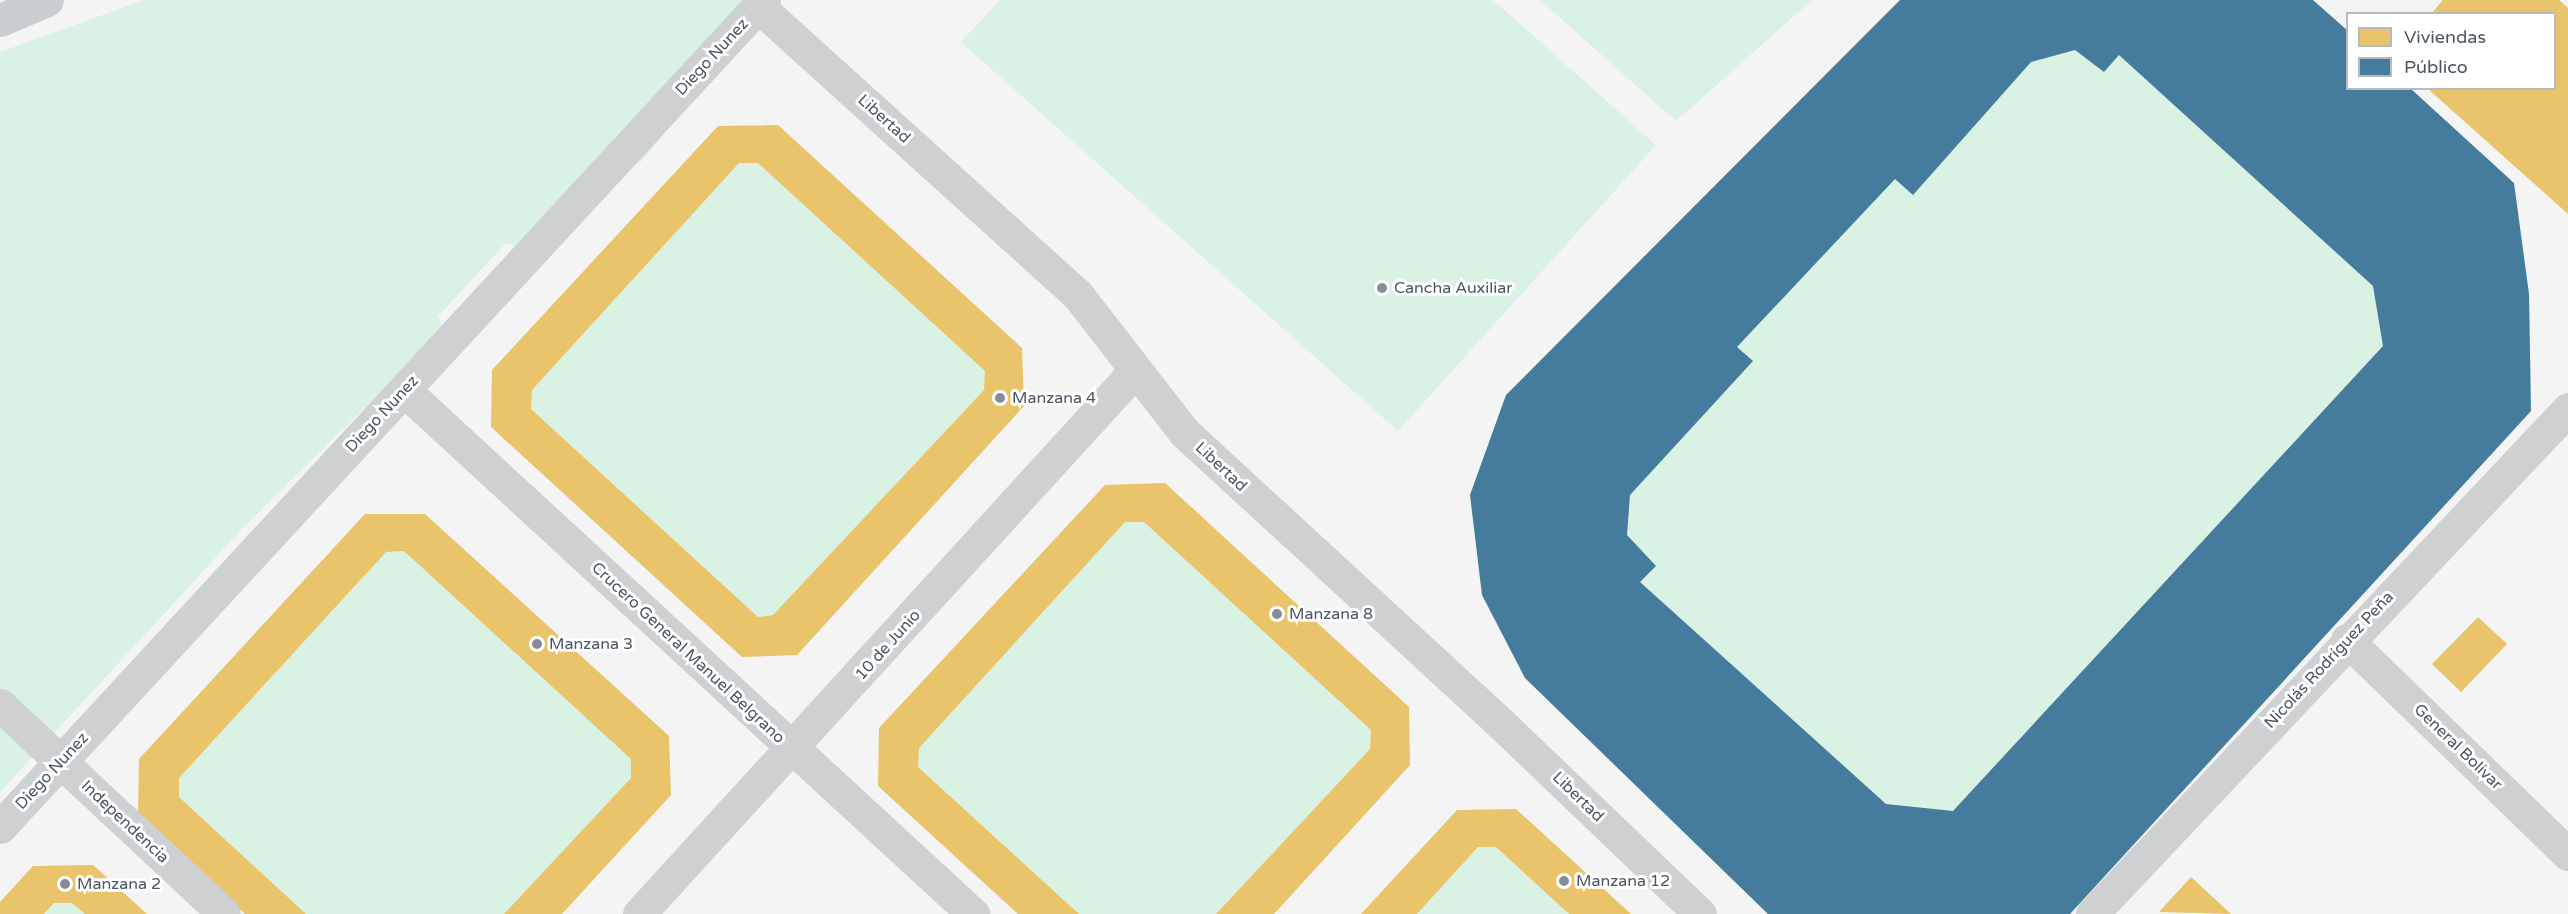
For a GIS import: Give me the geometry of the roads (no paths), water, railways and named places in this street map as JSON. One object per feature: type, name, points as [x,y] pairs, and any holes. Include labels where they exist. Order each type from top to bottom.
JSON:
[{"type":"main road","points":[[0,20],[47,0]]},
{"type":"street","name":"Libertad","points":[[761,3],[1077,294],[1134,372],[1185,433],[1496,719],[1700,914]]},
{"type":"street","name":"Diego Nunez","points":[[0,827],[761,3]]},
{"type":"street","name":"10 de Junio","points":[[639,914],[793,750],[1134,372]]},
{"type":"street","name":"Crucero General Manuel Belgrano","points":[[404,390],[973,914]]},
{"type":"street","name":"Nicolás Rodríguez Peña","points":[[2092,914],[2347,640],[2568,409]]},
{"type":"street","name":"General Bolívar","points":[[2347,640],[2568,854]]},
{"type":"street","name":"Independencia","points":[[0,705],[224,914]]},
{"type":"place","name":"Cancha Auxiliar","points":[[1382,288]]},
{"type":"place","name":"Manzana 4","points":[[1000,398]]},
{"type":"place","name":"Manzana 8","points":[[1277,614]]},
{"type":"place","name":"Manzana 3","points":[[537,644]]},
{"type":"place","name":"Manzana 12","points":[[1564,881]]},
{"type":"place","name":"Manzana 2","points":[[65,884]]}]
